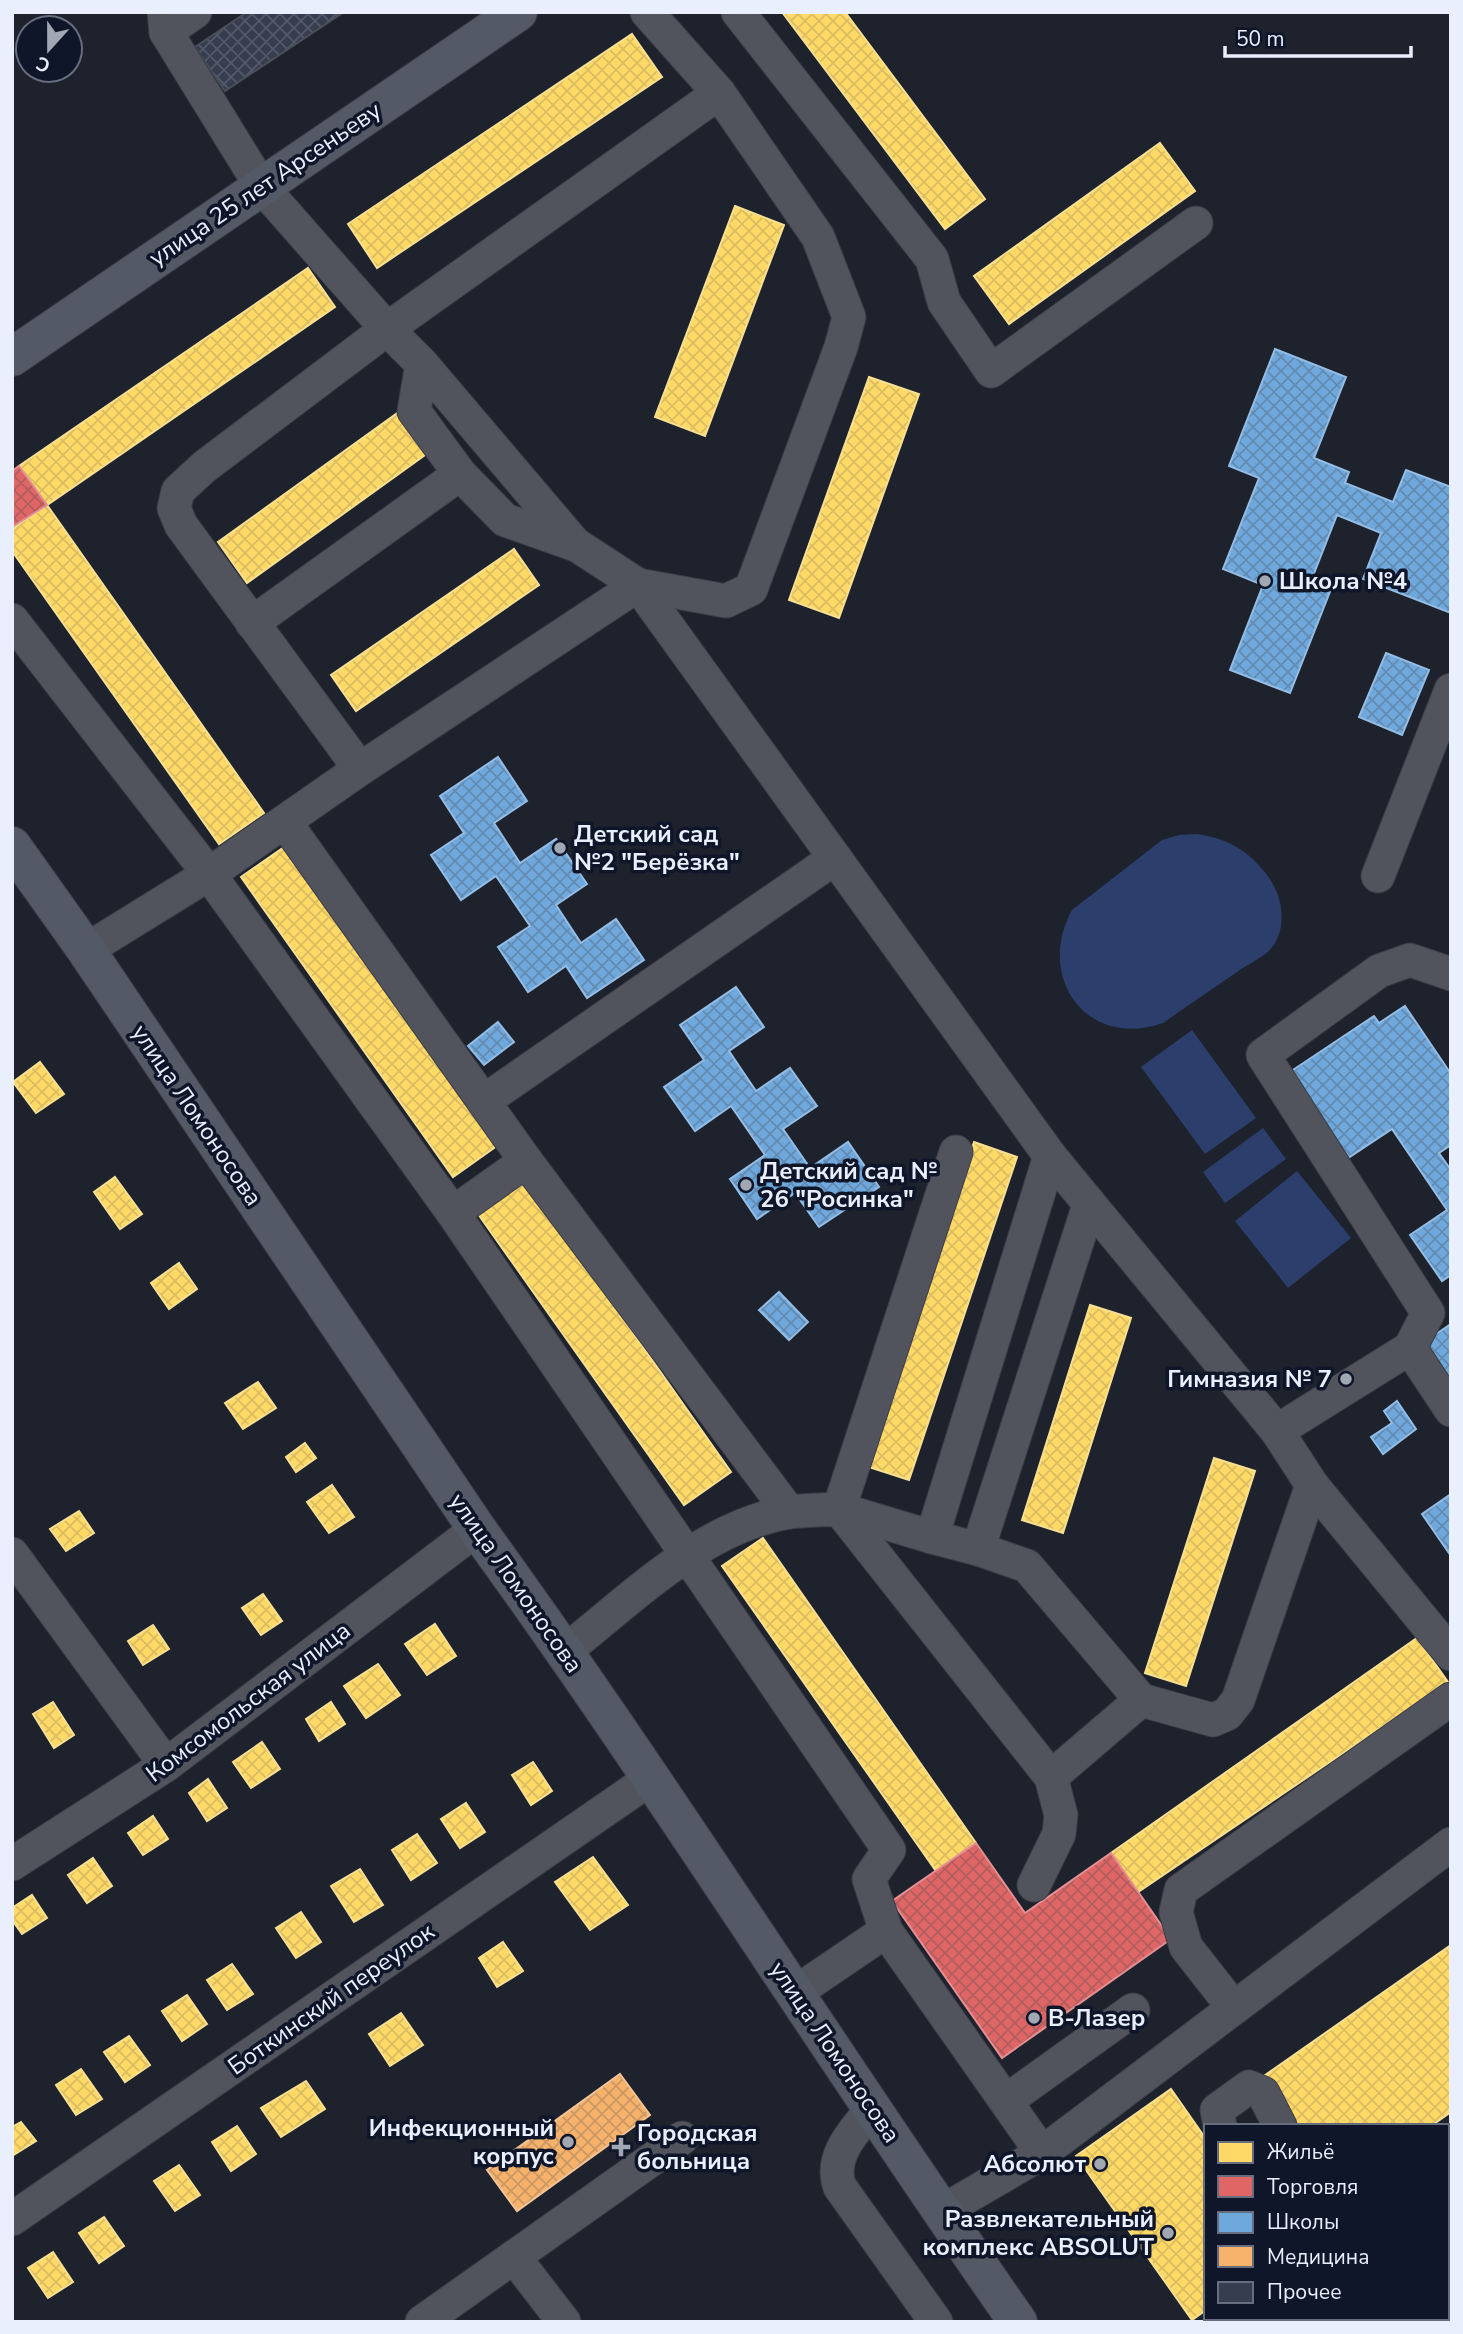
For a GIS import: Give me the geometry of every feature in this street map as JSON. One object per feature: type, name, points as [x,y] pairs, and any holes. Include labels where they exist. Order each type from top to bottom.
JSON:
[{"type":"main road","name":"улица 25 лет Арсеньеву","points":[[12,357],[517,12]]},
{"type":"main road","name":"улица Ломоносова","points":[[12,846],[86,950],[477,1530],[564,1652],[796,1992],[941,2213],[1018,2322]]},
{"type":"street","points":[[195,12],[165,22],[261,186],[387,329],[422,364],[575,544]]},
{"type":"street","points":[[86,950],[209,874],[360,769],[638,585],[726,601],[751,589],[841,347],[849,317],[818,237],[719,93],[647,12]]},
{"type":"street","points":[[738,12],[932,259],[944,302],[990,371],[1196,223]]},
{"type":"street","points":[[360,769],[181,525],[174,508],[178,491],[204,467],[387,329],[719,93]]},
{"type":"street","points":[[422,364],[414,411],[460,474],[505,520],[575,544],[638,585],[1050,1156],[1277,1431],[1312,1485],[1451,1654]]},
{"type":"street","points":[[252,623],[460,474]]},
{"type":"street","points":[[12,620],[209,874],[453,1213],[889,1850],[869,1879],[886,1931],[1042,2153]]},
{"type":"street","points":[[1378,876],[1451,690]]},
{"type":"street","points":[[285,822],[526,1161],[789,1512]]},
{"type":"street","points":[[484,1101],[835,858]]},
{"type":"street","points":[[1277,1431],[1410,1348],[1428,1313],[1263,1055],[1380,971],[1410,960],[1451,974]]},
{"type":"street","points":[[839,1509],[956,1152]]},
{"type":"street","points":[[932,1537],[1050,1156]]},
{"type":"street","points":[[453,1213],[526,1161]]},
{"type":"street","points":[[978,1549],[1089,1205]]},
{"type":"street","points":[[1410,1348],[1451,1410]]},
{"type":"street","points":[[564,1652],[686,1556],[736,1528],[789,1512],[839,1509],[1027,1566],[1141,1700],[1213,1720],[1227,1714],[1238,1700],[1312,1485]]},
{"type":"street","points":[[839,1509],[1051,1777],[1061,1815],[1059,1834],[1034,1885]]},
{"type":"street","name":"Комсомольская улица","points":[[12,1864],[166,1765],[477,1530]]},
{"type":"street","points":[[12,1554],[166,1765]]},
{"type":"street","points":[[1233,2007],[1186,1947],[1176,1912],[1181,1890],[1451,1699]]},
{"type":"street","points":[[1051,1777],[1141,1700]]},
{"type":"street","name":"Боткинский переулок","points":[[12,2219],[650,1779]]},
{"type":"street","points":[[941,2213],[1042,2153],[1451,1844]]},
{"type":"street","points":[[796,1992],[886,1931]]},
{"type":"street","points":[[1006,2101],[1133,2010]]},
{"type":"street","points":[[1220,2124],[1217,2110],[1249,2087],[1263,2093],[1279,2124]]},
{"type":"street","points":[[873,2108],[848,2139],[841,2152],[835,2175],[840,2187],[936,2322]]},
{"type":"street","points":[[422,2322],[682,2138]]},
{"type":"street","points":[[514,2257],[564,2322]]},
{"type":"shaded area","points":[[1196,834],[1236,847],[1267,875],[1276,891],[1282,919],[1273,946],[1163,1023],[1136,1029],[1112,1026],[1091,1017],[1075,1002],[1064,982],[1060,960],[1062,935],[1072,910],[1162,840]]},
{"type":"shaded area","points":[[1192,1030],[1256,1118],[1205,1154],[1141,1067]]},
{"type":"shaded area","points":[[1263,1128],[1286,1159],[1225,1203],[1203,1172]]},
{"type":"shaded area","points":[[1297,1171],[1351,1238],[1288,1288],[1235,1221]]},
{"type":"building: Жильё","points":[[782,12],[845,12],[985,199],[945,229]]},
{"type":"building: Жильё","points":[[632,34],[662,77],[377,268],[348,224]]},
{"type":"building: Жильё","points":[[1160,143],[1195,191],[1009,324],[974,276]]},
{"type":"building: Жильё","points":[[735,206],[784,225],[705,436],[655,417]]},
{"type":"building: Жильё","points":[[308,268],[335,307],[47,505],[19,466]]},
{"type":"building: Жильё","points":[[869,377],[919,394],[839,618],[789,600]]},
{"type":"building: Жильё","points":[[403,409],[432,450],[247,583],[218,542]]},
{"type":"building: Жильё","points":[[47,505],[264,813],[219,844],[12,551],[12,529]]},
{"type":"building: Жильё","points":[[514,549],[539,585],[356,711],[331,675]]},
{"type":"building: Жильё","points":[[290,843],[501,1143],[453,1177],[241,877]]},
{"type":"building: Жильё","points":[[40,1062],[64,1094],[36,1113],[13,1082]]},
{"type":"building: Жильё","points":[[974,1142],[1017,1157],[909,1480],[866,1466]]},
{"type":"building: Жильё","points":[[115,1177],[142,1214],[120,1229],[94,1192]]},
{"type":"building: Жильё","points":[[526,1181],[731,1472],[684,1505],[478,1214]]},
{"type":"building: Жильё","points":[[179,1263],[197,1289],[169,1309],[151,1283]]},
{"type":"building: Жильё","points":[[1090,1305],[1131,1318],[1063,1533],[1022,1520]]},
{"type":"building: Жильё","points":[[258,1382],[276,1408],[243,1429],[225,1403]]},
{"type":"building: Жильё","points":[[305,1443],[316,1458],[296,1472],[286,1457]]},
{"type":"building: Жильё","points":[[1214,1458],[1255,1471],[1186,1686],[1145,1673]]},
{"type":"building: Жильё","points":[[332,1485],[354,1517],[329,1533],[307,1502]]},
{"type":"building: Жильё","points":[[79,1511],[94,1533],[66,1551],[50,1529]]},
{"type":"building: Жильё","points":[[763,1538],[976,1843],[936,1871],[722,1566]]},
{"type":"building: Жильё","points":[[263,1594],[282,1621],[261,1635],[242,1608]]},
{"type":"building: Жильё","points":[[435,1624],[456,1656],[427,1675],[405,1644]]},
{"type":"building: Жильё","points":[[153,1625],[169,1649],[143,1665],[128,1641]]},
{"type":"building: Жильё","points":[[1417,1638],[1448,1682],[1138,1892],[1111,1853]]},
{"type":"building: Жильё","points":[[378,1664],[400,1695],[366,1718],[344,1686]]},
{"type":"building: Жильё","points":[[53,1702],[74,1735],[54,1748],[33,1714]]},
{"type":"building: Жильё","points":[[331,1702],[345,1724],[319,1741],[306,1719]]},
{"type":"building: Жильё","points":[[262,1742],[280,1769],[251,1788],[233,1762]]},
{"type":"building: Жильё","points":[[533,1762],[552,1791],[531,1805],[512,1775]]},
{"type":"building: Жильё","points":[[208,1779],[227,1808],[207,1821],[189,1793]]},
{"type":"building: Жильё","points":[[466,1803],[485,1832],[460,1848],[441,1819]]},
{"type":"building: Жильё","points":[[153,1816],[168,1839],[143,1855],[128,1833]]},
{"type":"building: Жильё","points":[[417,1834],[437,1863],[411,1880],[392,1850]]},
{"type":"building: Жильё","points":[[593,1857],[628,1905],[590,1930],[555,1882]]},
{"type":"building: Жильё","points":[[93,1858],[112,1886],[87,1903],[68,1875]]},
{"type":"building: Жильё","points":[[360,1869],[383,1905],[354,1922],[331,1886]]},
{"type":"building: Жильё","points":[[32,1895],[47,1918],[22,1934],[12,1920],[12,1908]]},
{"type":"building: Жильё","points":[[301,1912],[321,1942],[296,1958],[276,1928]]},
{"type":"building: Жильё","points":[[503,1942],[523,1971],[497,1987],[479,1958]]},
{"type":"building: Жильё","points":[[1451,1945],[1451,2112],[1434,2124],[1294,2124],[1261,2078]]},
{"type":"building: Жильё","points":[[232,1964],[253,1994],[227,2010],[207,1980]]},
{"type":"building: Жильё","points":[[187,1995],[207,2024],[182,2041],[162,2011]]},
{"type":"building: Жильё","points":[[401,2013],[423,2045],[390,2066],[369,2034]]},
{"type":"building: Жильё","points":[[129,2036],[150,2065],[125,2082],[104,2052]]},
{"type":"building: Жильё","points":[[81,2069],[102,2099],[76,2115],[56,2085]]},
{"type":"building: Жильё","points":[[306,2081],[325,2109],[281,2137],[261,2108]]},
{"type":"building: Жильё","name":"Развлекательный комплекс ABSOLUT","points":[[1171,2089],[1204,2136],[1204,2311],[1192,2320],[1076,2156]]},
{"type":"building: Жильё","points":[[21,2122],[36,2141],[12,2156],[12,2127]]},
{"type":"building: Жильё","points":[[237,2126],[256,2154],[231,2171],[212,2142]]},
{"type":"building: Жильё","points":[[179,2165],[200,2195],[175,2211],[154,2181]]},
{"type":"building: Жильё","points":[[1449,2206],[1451,2209],[1449,2253]]},
{"type":"building: Жильё","points":[[104,2217],[124,2246],[99,2263],[79,2233]]},
{"type":"building: Жильё","points":[[53,2252],[73,2282],[48,2298],[28,2268]]},
{"type":"building: Торговля","points":[[19,466],[47,505],[12,527],[12,471]]},
{"type":"building: Торговля","points":[[976,1843],[1025,1913],[1111,1853],[1171,1939],[1002,2058],[892,1901]]},
{"type":"building: Школы","points":[[1275,349],[1346,377],[1314,458],[1349,472],[1345,483],[1393,502],[1406,470],[1451,487],[1451,613],[1363,579],[1381,533],[1337,515],[1313,576],[1333,584],[1290,693],[1230,670],[1263,585],[1223,569],[1259,478],[1229,466]]},
{"type":"building: Школы","points":[[1386,653],[1429,670],[1402,735],[1359,717]]},
{"type":"building: Школы","points":[[498,757],[527,801],[494,823],[520,863],[556,839],[587,884],[556,905],[581,943],[616,919],[644,960],[587,998],[566,966],[528,992],[498,947],[530,926],[496,876],[461,900],[431,855],[464,833],[440,796]]},
{"type":"building: Школы","points":[[736,987],[764,1027],[729,1051],[756,1091],[790,1068],[817,1106],[783,1129],[810,1168],[848,1142],[879,1187],[819,1227],[795,1193],[757,1219],[730,1179],[765,1155],[731,1106],[695,1131],[664,1087],[704,1060],[680,1025]]},
{"type":"building: Школы","points":[[1405,1006],[1451,1074],[1451,1145],[1439,1153],[1451,1170],[1451,1275],[1442,1281],[1410,1235],[1447,1210],[1392,1129],[1339,1164],[1281,1078],[1374,1016],[1379,1023]]},
{"type":"building: Школы","points":[[498,1022],[514,1042],[484,1065],[468,1046]]},
{"type":"building: Школы","points":[[779,1292],[808,1322],[789,1340],[759,1310]]},
{"type":"building: Школы","points":[[1451,1324],[1451,1385],[1423,1343]]},
{"type":"building: Школы","points":[[1397,1401],[1416,1429],[1383,1454],[1371,1437],[1392,1423],[1384,1411]]},
{"type":"building: Школы","points":[[1451,1494],[1451,1556],[1422,1514]]},
{"type":"building: Медицина","name":"Инфекционный корпус","points":[[620,2074],[650,2115],[517,2211],[487,2170]]},
{"type":"building: Прочее","points":[[247,12],[344,12],[225,91],[195,47]]},
{"type":"place","name":"Школа №4","points":[[1265,581]]},
{"type":"place","name":"Детский сад №2 \"Берёзка\"","points":[[560,848]]},
{"type":"place","name":"Детский сад № 26 \"Росинка\"","points":[[746,1185]]},
{"type":"place","name":"Гимназия № 7","points":[[1346,1379]]},
{"type":"place","name":"В-Лазер","points":[[1034,2018]]},
{"type":"place","name":"Инфекционный корпус","points":[[568,2142]]},
{"type":"place","name":"Городская больница","points":[[621,2147]]},
{"type":"place","name":"Абсолют","points":[[1100,2164]]},
{"type":"place","name":"Развлекательный комплекс ABSOLUT","points":[[1168,2233]]}]
